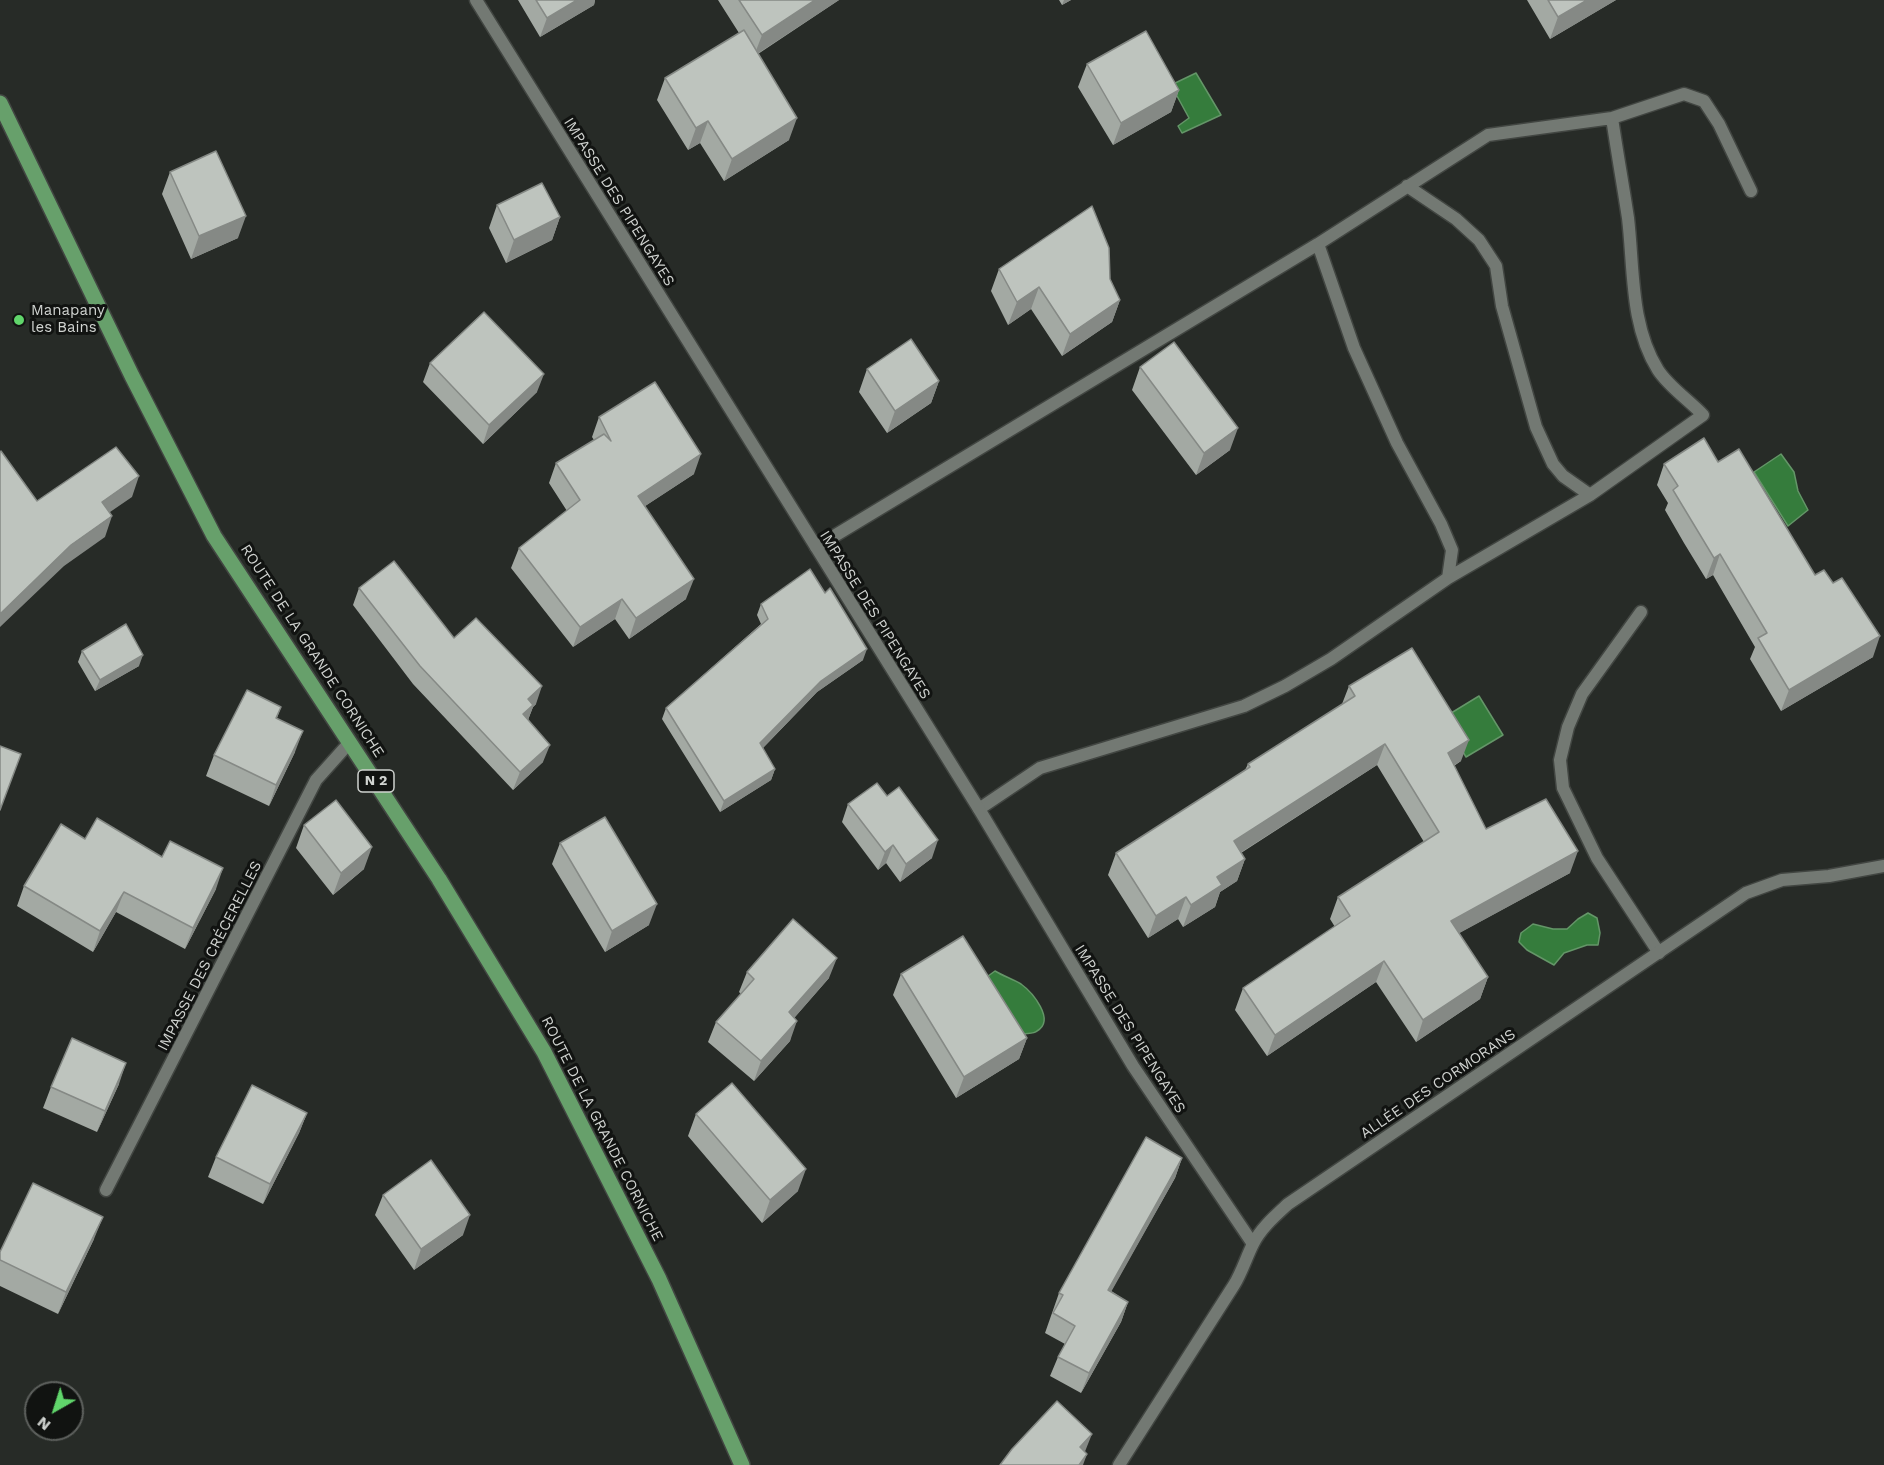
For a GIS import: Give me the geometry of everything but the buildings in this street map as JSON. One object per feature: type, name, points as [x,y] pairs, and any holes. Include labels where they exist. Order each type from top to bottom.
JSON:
[{"type":"main road","name":"ROUTE DE LA GRANDE CORNICHE","points":[[0,102],[132,376],[214,536],[445,889],[544,1052],[659,1279],[742,1465]]},
{"type":"street","name":"IMPASSE DES PIPENGAYES","points":[[476,0],[979,809],[1133,1066],[1252,1244]]},
{"type":"street","points":[[816,548],[1318,243],[1488,135],[1612,118],[1684,94],[1704,101],[1719,124],[1751,191]]},
{"type":"street","points":[[979,809],[1040,768],[1244,706],[1285,686],[1331,659],[1449,578],[1590,495],[1704,415],[1665,381],[1656,367],[1641,328],[1633,292],[1628,219],[1612,118]]},
{"type":"street","points":[[1407,186],[1456,219],[1472,233],[1496,266],[1502,306],[1536,427],[1553,464],[1563,476],[1590,495]]},
{"type":"street","points":[[1318,243],[1354,348],[1397,443],[1441,524],[1452,550],[1449,578]]},
{"type":"street","points":[[1641,612],[1582,694],[1568,727],[1560,760],[1563,788],[1597,858],[1659,953]]},
{"type":"street","name":"IMPASSE DES CRÉCERELLES","points":[[106,1190],[316,780],[350,742]]},
{"type":"street","name":"ALLÉE DES CORMORANS","points":[[1119,1465],[1234,1285],[1245,1266],[1252,1244],[1269,1221],[1288,1204],[1746,893],[1782,880],[1829,876],[1884,866]]},
{"type":"shaded area","points":[[1196,73],[1221,115],[1182,133],[1178,126],[1189,118],[1171,85]]},
{"type":"shaded area","points":[[1781,454],[1794,472],[1798,491],[1808,510],[1788,526],[1754,472]]},
{"type":"shaded area","points":[[1479,696],[1503,735],[1466,757],[1443,718]]},
{"type":"shaded area","points":[[1588,913],[1597,918],[1600,933],[1598,945],[1587,945],[1564,953],[1554,965],[1527,950],[1519,942],[1521,933],[1533,924],[1553,929],[1567,929]]},
{"type":"shaded area","points":[[995,971],[1021,984],[1036,999],[1044,1020],[1036,1032],[1023,1034],[984,979]]},
{"type":"place","name":"Manapany les Bains","points":[[19,320]]}]
